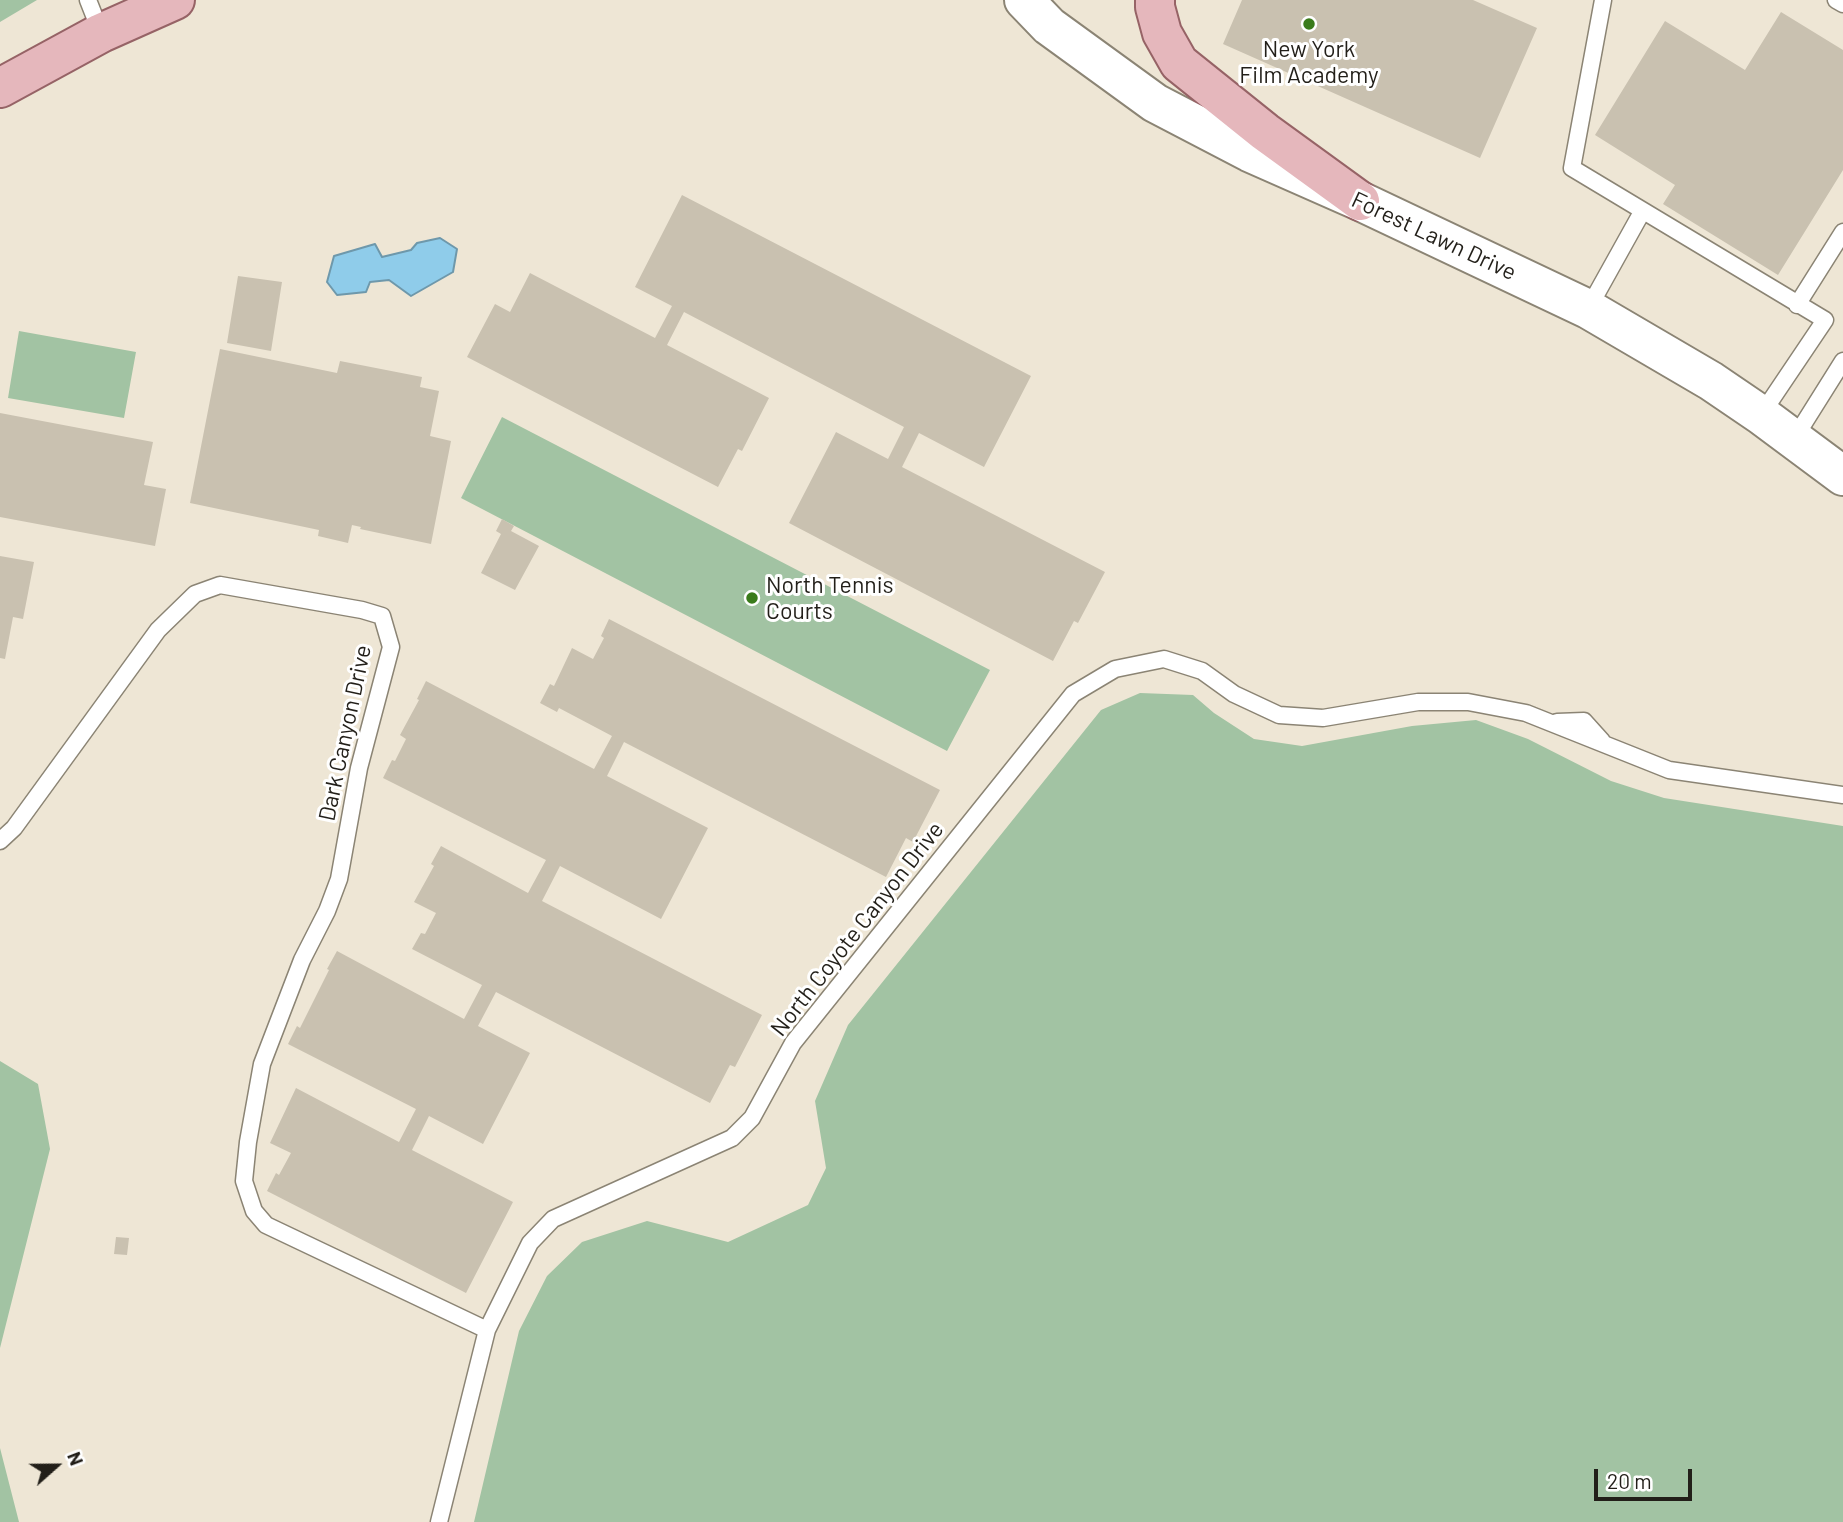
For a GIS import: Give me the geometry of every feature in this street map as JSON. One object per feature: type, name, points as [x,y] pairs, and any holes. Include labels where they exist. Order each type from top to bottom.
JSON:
[{"type":"main road","points":[[0,89],[95,16],[175,0]]},
{"type":"main road","points":[[1155,0],[1161,33],[1179,63],[1265,132],[1360,201]]},
{"type":"street","name":"Forest Lawn Drive","points":[[1024,0],[1049,26],[1155,103],[1249,152],[1360,201],[1588,309],[1711,381],[1843,476]]},
{"type":"lane","points":[[1603,0],[1572,168],[1825,320],[1761,415]]},
{"type":"lane","points":[[1836,0],[1843,4]]},
{"type":"lane","points":[[1588,309],[1642,212]]},
{"type":"lane","points":[[1797,305],[1843,232]]},
{"type":"lane","points":[[1794,439],[1843,361]]},
{"type":"lane","name":"Dark Canyon Drive","points":[[0,841],[14,828],[158,630],[195,594],[220,585],[362,610],[382,616],[391,647],[359,768],[339,879],[327,911],[302,960],[262,1064],[244,1181],[254,1211],[266,1225],[487,1330]]},
{"type":"lane","name":"North Coyote Canyon Drive","points":[[439,1522],[487,1330],[530,1243],[553,1219],[732,1138],[752,1118],[793,1043],[1073,694],[1115,668],[1164,659],[1202,671],[1234,694],[1279,715],[1323,718],[1418,702],[1468,702],[1526,713],[1551,723],[1584,721],[1605,744],[1669,770],[1843,795]]},
{"type":"green space","points":[[0,0],[37,0],[0,22]]},
{"type":"green space","points":[[19,331],[136,352],[124,418],[8,398]]},
{"type":"green space","name":"North Tennis Courts","points":[[502,417],[990,670],[947,751],[461,498]]},
{"type":"green space","points":[[1140,693],[1193,695],[1214,713],[1254,739],[1302,746],[1412,726],[1476,720],[1528,739],[1611,781],[1664,798],[1843,826],[1843,1522],[474,1522],[519,1331],[547,1276],[582,1242],[647,1221],[728,1242],[808,1205],[826,1168],[815,1101],[848,1025],[1101,710]]},
{"type":"green space","points":[[0,1061],[38,1084],[50,1149],[0,1348]]},
{"type":"green space","points":[[0,1448],[19,1522],[0,1522]]},
{"type":"water","points":[[440,238],[457,249],[453,272],[411,296],[389,280],[370,282],[366,292],[337,295],[327,282],[334,256],[375,244],[382,257],[411,250],[417,243]]},
{"type":"building","points":[[1242,0],[1473,0],[1537,28],[1480,158],[1223,44]]},
{"type":"building","points":[[1781,12],[1843,50],[1843,170],[1778,275],[1663,204],[1675,185],[1595,135],[1665,21],[1745,70]]},
{"type":"building","points":[[682,195],[1031,376],[984,467],[919,433],[902,467],[1105,572],[1078,623],[1074,621],[1053,661],[789,523],[836,432],[888,459],[904,427],[684,312],[667,345],[769,398],[742,451],[738,449],[718,487],[467,357],[495,304],[510,312],[530,273],[655,338],[672,306],[635,287]]},
{"type":"building","points":[[238,276],[282,282],[271,351],[227,343]]},
{"type":"building","points":[[220,349],[337,373],[340,361],[422,377],[420,387],[439,391],[430,436],[451,441],[431,544],[352,525],[348,543],[318,536],[319,530],[190,503]]},
{"type":"building","points":[[0,413],[153,442],[144,485],[166,489],[155,546],[0,517]]},
{"type":"building","points":[[502,519],[514,526],[511,531],[539,546],[515,590],[481,573],[501,534],[496,531]]},
{"type":"building","points":[[0,556],[34,562],[23,619],[13,617],[5,659],[0,658]]},
{"type":"building","points":[[609,619],[940,790],[913,842],[906,838],[886,877],[624,742],[607,776],[708,828],[661,919],[560,866],[542,901],[762,1015],[735,1067],[730,1065],[710,1103],[496,992],[478,1026],[530,1053],[483,1144],[429,1116],[412,1150],[513,1202],[466,1293],[267,1191],[291,1153],[270,1143],[296,1088],[399,1142],[416,1109],[288,1044],[297,1026],[300,1028],[337,951],[464,1019],[482,985],[412,949],[421,933],[425,934],[436,913],[414,902],[434,866],[431,864],[441,846],[528,893],[546,860],[383,778],[406,739],[400,735],[426,681],[594,769],[612,736],[559,708],[557,712],[540,703],[550,684],[554,686],[572,648],[593,659],[604,638],[601,636]]},
{"type":"building","points":[[116,1237],[129,1238],[127,1255],[114,1254]]},
{"type":"place","name":"New York Film Academy","points":[[1309,24]]},
{"type":"place","name":"North Tennis Courts","points":[[752,598]]}]
